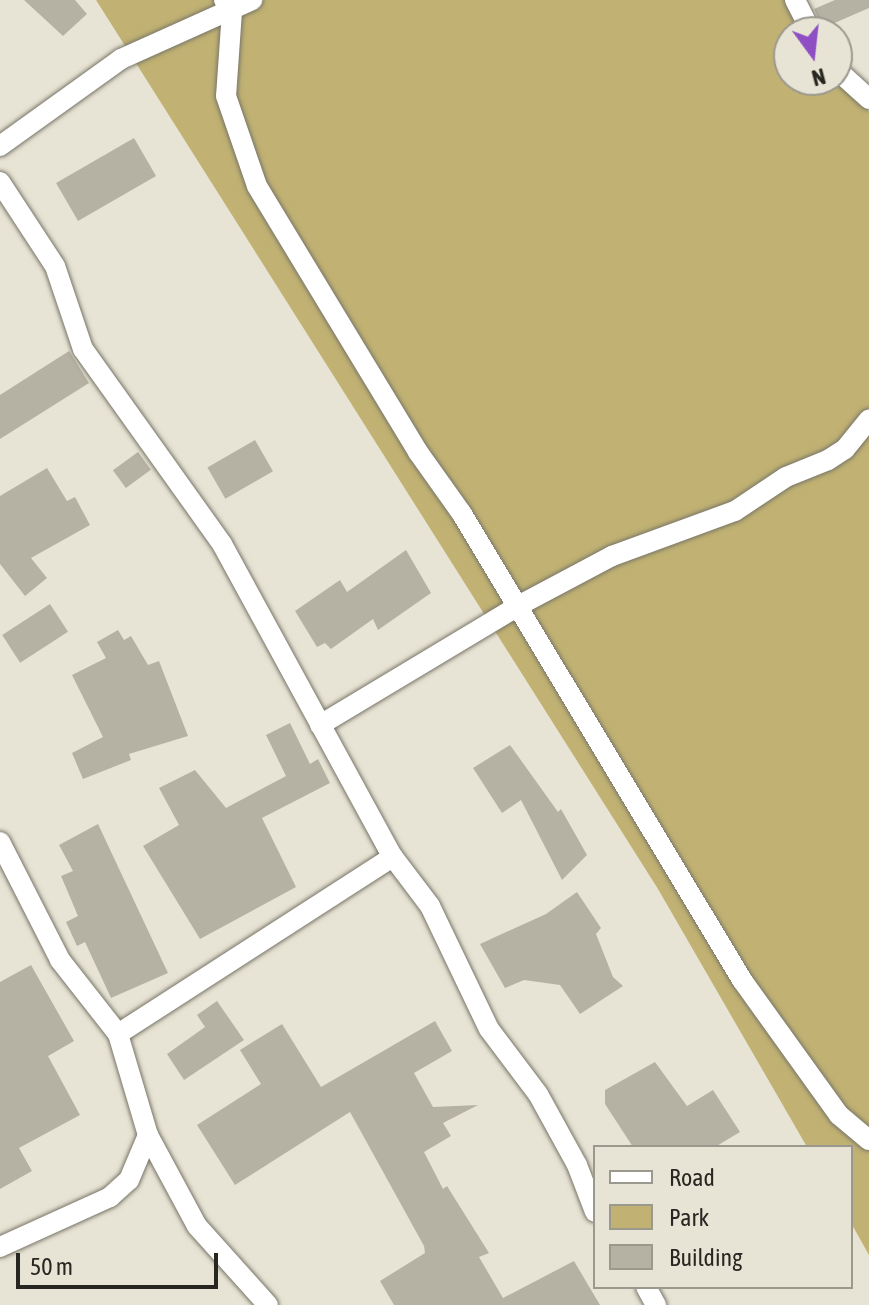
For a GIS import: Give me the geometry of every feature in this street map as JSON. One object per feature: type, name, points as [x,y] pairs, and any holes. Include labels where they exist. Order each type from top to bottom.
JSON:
[{"type":"street","points":[[0,146],[121,59],[228,6],[252,0]]},
{"type":"street","points":[[228,6],[226,96],[257,186],[742,980],[839,1115],[869,1140]]},
{"type":"street","points":[[853,84],[869,99]]},
{"type":"street","points":[[0,182],[55,266],[83,349],[222,544],[393,857],[430,906],[489,1029],[538,1094],[577,1165],[593,1207]]},
{"type":"street","points":[[320,725],[516,607],[612,556],[735,511],[786,477],[845,449],[869,419]]},
{"type":"street","points":[[0,842],[60,960],[118,1034],[148,1135],[197,1226],[268,1305]]},
{"type":"street","points":[[118,1034],[393,857]]},
{"type":"street","points":[[0,1247],[110,1197],[129,1180],[148,1135]]},
{"type":"green space","points":[[96,0],[799,0],[810,16],[773,16],[773,96],[853,96],[853,85],[869,112],[869,1255],[853,1227],[853,1145],[806,1145],[658,889]]},
{"type":"building","points":[[24,0],[75,0],[87,14],[63,36]]},
{"type":"building","points":[[835,0],[869,0],[869,8],[851,16],[817,16],[814,9]]},
{"type":"building","points":[[134,138],[156,176],[78,221],[56,183]]},
{"type":"building","points":[[69,351],[89,383],[0,439],[0,395]]},
{"type":"building","points":[[255,440],[273,471],[225,499],[207,468]]},
{"type":"building","points":[[138,452],[151,470],[126,488],[113,470]]},
{"type":"building","points":[[47,468],[67,501],[75,497],[90,525],[31,558],[47,578],[25,596],[0,564],[0,496]]},
{"type":"building","points":[[406,550],[431,593],[378,630],[373,619],[331,649],[325,643],[317,647],[295,611],[340,580],[347,592]]},
{"type":"building","points":[[50,604],[68,632],[20,663],[2,635]]},
{"type":"building","points":[[118,630],[124,640],[131,636],[148,665],[159,661],[188,736],[129,754],[131,760],[83,779],[72,753],[103,737],[72,675],[106,658],[97,642]]},
{"type":"building","points":[[290,723],[310,764],[318,759],[330,783],[262,818],[296,887],[200,939],[143,846],[179,825],[159,788],[195,770],[226,808],[286,776],[266,735]]},
{"type":"building","points":[[510,745],[558,812],[561,809],[587,855],[562,880],[521,800],[502,813],[473,768]]},
{"type":"building","points":[[98,824],[168,973],[111,998],[85,942],[77,946],[66,922],[78,916],[61,876],[73,871],[59,845]]},
{"type":"building","points":[[577,892],[601,928],[596,934],[613,977],[623,986],[580,1014],[560,985],[524,980],[505,988],[480,944],[546,914]]},
{"type":"building","points":[[31,965],[74,1041],[48,1056],[80,1115],[19,1148],[32,1171],[0,1189],[0,982]]},
{"type":"building","points":[[217,1001],[244,1040],[184,1080],[167,1054],[205,1027],[197,1015]]},
{"type":"building","points":[[435,1021],[452,1051],[414,1073],[433,1107],[478,1105],[443,1123],[451,1136],[424,1152],[443,1189],[447,1186],[489,1253],[479,1257],[503,1298],[574,1261],[600,1305],[394,1305],[380,1281],[425,1253],[424,1246],[350,1112],[235,1185],[197,1125],[261,1084],[240,1050],[282,1024],[321,1087]]},
{"type":"building","points":[[655,1062],[687,1106],[713,1090],[740,1132],[718,1145],[632,1145],[605,1104],[605,1090]]}]
